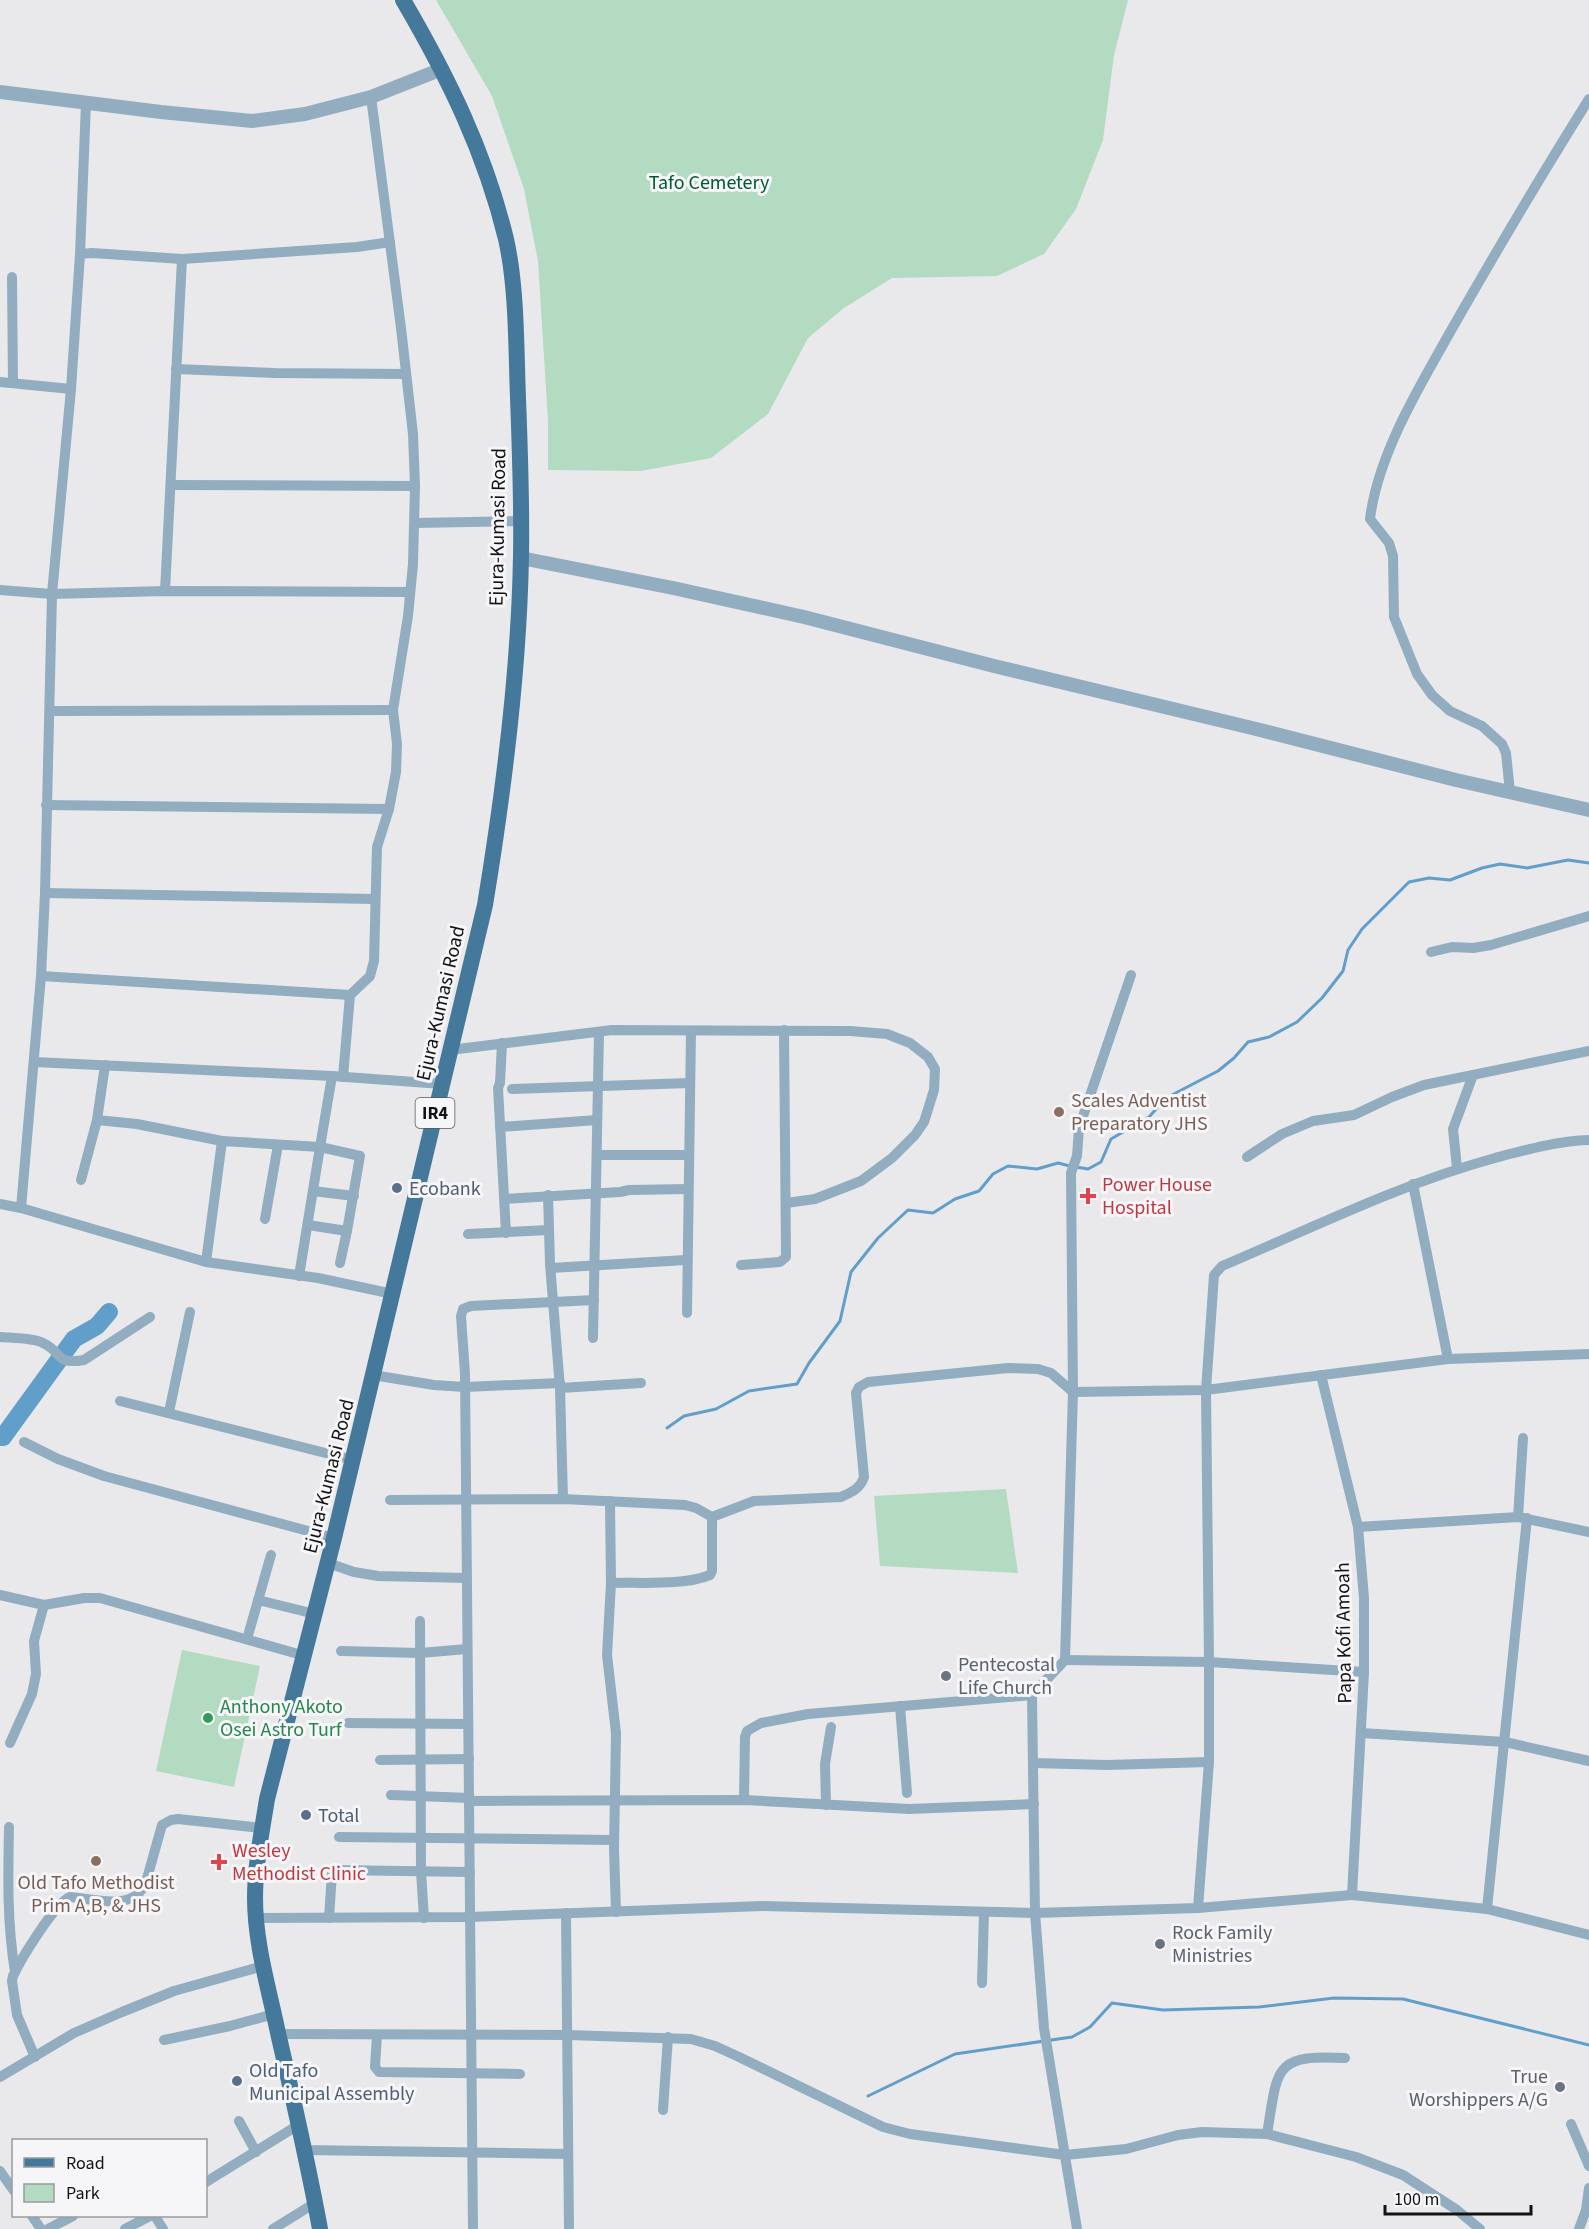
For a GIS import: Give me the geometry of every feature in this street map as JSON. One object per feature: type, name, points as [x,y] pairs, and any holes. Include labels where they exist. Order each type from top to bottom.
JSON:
[{"type":"main road","name":"Ejura-Kumasi Road","points":[[320,2229],[303,2150],[300,2124],[263,1965],[256,1918],[255,1892],[262,1828],[267,1799],[353,1460],[485,905],[495,845],[512,694],[521,558],[516,336],[506,242],[478,147],[461,107],[403,0]]},
{"type":"street","points":[[0,92],[252,121],[305,114],[371,97],[415,82],[442,69]]},
{"type":"street","points":[[299,1276],[320,1147],[338,1076],[350,995],[370,976],[374,961],[377,847],[381,828],[389,809],[396,772],[397,744],[393,710],[410,592],[415,523],[415,486],[406,374],[371,97]]},
{"type":"street","points":[[1510,792],[1506,753],[1497,738],[1482,726],[1450,711],[1432,696],[1417,674],[1394,617],[1394,556],[1389,543],[1370,519],[1372,502],[1384,465],[1412,398],[1589,99]]},
{"type":"street","points":[[21,1208],[41,976],[52,594],[71,389],[80,254],[86,103]]},
{"type":"street","points":[[80,254],[182,259],[357,247],[390,242]]},
{"type":"street","points":[[165,591],[182,259]]},
{"type":"street","points":[[12,277],[13,383]]},
{"type":"street","points":[[176,369],[275,373],[406,374]]},
{"type":"street","points":[[0,382],[71,389]]},
{"type":"street","points":[[171,485],[415,486]]},
{"type":"street","points":[[415,523],[521,521]]},
{"type":"street","points":[[521,558],[645,582],[804,617],[994,666],[1589,810]]},
{"type":"street","points":[[0,590],[52,594],[165,591],[410,592]]},
{"type":"street","points":[[50,711],[393,710]]},
{"type":"street","points":[[46,805],[389,809]]},
{"type":"street","points":[[45,893],[374,899]]},
{"type":"street","points":[[1431,952],[1452,947],[1473,948],[1491,945],[1589,916]]},
{"type":"street","points":[[744,1800],[745,1737],[747,1731],[761,1723],[808,1714],[1032,1695],[1065,1660],[1073,1392],[1071,1173],[1077,1156],[1079,1128],[1131,975]]},
{"type":"street","points":[[41,976],[350,995]]},
{"type":"street","points":[[450,1050],[599,1032],[784,1030],[886,1034],[910,1043],[928,1057],[935,1069],[934,1090],[924,1122],[915,1135],[892,1158],[861,1181],[815,1199],[786,1203]]},
{"type":"street","points":[[741,1265],[780,1262],[786,1257],[784,1030]]},
{"type":"street","points":[[687,1313],[691,1031]]},
{"type":"street","points":[[593,1338],[599,1032]]},
{"type":"street","points":[[502,1043],[498,1088],[507,1233]]},
{"type":"street","points":[[1247,1157],[1282,1134],[1313,1121],[1354,1115],[1424,1085],[1589,1051]]},
{"type":"street","points":[[34,1062],[338,1076],[442,1084]]},
{"type":"street","points":[[81,1180],[97,1120],[105,1065]]},
{"type":"street","points":[[1457,1168],[1453,1129],[1473,1075]]},
{"type":"street","points":[[512,1089],[598,1088],[690,1083]]},
{"type":"street","points":[[97,1120],[137,1124],[222,1141],[320,1147],[360,1156],[340,1263]]},
{"type":"street","points":[[500,1126],[597,1120]]},
{"type":"street","points":[[1197,1908],[1209,1762],[1206,1390],[1214,1275],[1217,1269],[1457,1168],[1519,1151],[1589,1140]]},
{"type":"street","points":[[206,1262],[222,1141]]},
{"type":"street","points":[[265,1219],[278,1145]]},
{"type":"street","points":[[597,1155],[689,1155]]},
{"type":"street","points":[[1413,1185],[1448,1359]]},
{"type":"street","points":[[505,1199],[629,1190],[688,1189]]},
{"type":"street","points":[[313,1191],[354,1196]]},
{"type":"street","points":[[548,1195],[560,1386],[563,1499]]},
{"type":"street","points":[[0,1204],[21,1208],[206,1262],[299,1276],[393,1294]]},
{"type":"street","points":[[308,1225],[347,1231]]},
{"type":"street","points":[[468,1234],[549,1230]]},
{"type":"street","points":[[551,1268],[686,1260]]},
{"type":"street","points":[[473,2229],[465,1387],[461,1316],[463,1309],[471,1306],[594,1300]]},
{"type":"street","points":[[169,1412],[190,1312]]},
{"type":"street","points":[[0,1337],[42,1342],[62,1361],[84,1360],[150,1317]]},
{"type":"street","points":[[712,1517],[754,1500],[841,1497],[852,1492],[861,1484],[864,1477],[856,1393],[859,1387],[868,1382],[1008,1368],[1038,1369],[1051,1373],[1073,1392],[1206,1390],[1448,1359],[1589,1354]]},
{"type":"street","points":[[373,1375],[434,1385],[465,1387],[640,1383]]},
{"type":"street","name":"Papa Kofi Amoah","points":[[1322,1375],[1358,1527],[1364,1598],[1364,1672],[1352,1895]]},
{"type":"street","points":[[120,1401],[353,1460]]},
{"type":"street","points":[[1487,1909],[1505,1742],[1522,1518],[1523,1438]]},
{"type":"street","points":[[24,1442],[58,1459],[104,1476],[334,1538]]},
{"type":"street","points":[[390,1500],[610,1501],[685,1505],[712,1517]]},
{"type":"street","points":[[610,1501],[611,1582],[607,1655],[616,1733],[614,1840],[616,1912]]},
{"type":"street","points":[[611,1582],[671,1581],[710,1575],[712,1571],[712,1517]]},
{"type":"street","points":[[1358,1527],[1522,1518],[1589,1532]]},
{"type":"street","points":[[247,1639],[271,1555]]},
{"type":"street","points":[[328,1563],[354,1572],[378,1576],[466,1578]]},
{"type":"street","points":[[0,1595],[44,1605],[84,1598],[100,1598],[305,1656]]},
{"type":"street","points":[[258,1600],[315,1614]]},
{"type":"street","points":[[10,1743],[32,1694],[36,1674],[34,1641],[44,1605]]},
{"type":"street","points":[[420,1622],[420,1797],[424,1918]]},
{"type":"street","points":[[341,1651],[420,1653],[467,1649]]},
{"type":"street","points":[[1065,1660],[1209,1662],[1364,1672]]},
{"type":"street","points":[[1032,1695],[1035,1913],[1044,2028],[1077,2229]]},
{"type":"street","points":[[900,1706],[907,1793]]},
{"type":"street","points":[[348,1723],[468,1724]]},
{"type":"street","points":[[826,1805],[825,1764],[831,1727]]},
{"type":"street","points":[[1361,1733],[1505,1742],[1589,1761]]},
{"type":"street","points":[[380,1760],[469,1759]]},
{"type":"street","points":[[1033,1763],[1107,1765],[1209,1762]]},
{"type":"street","points":[[391,1795],[470,1800],[744,1800],[909,1809],[1034,1804]]},
{"type":"street","points":[[35,2057],[17,2015],[12,1981],[15,1972],[55,1911],[65,1900],[70,1897],[124,1902],[133,1899],[143,1890],[162,1825],[171,1820],[186,1819],[262,1828]]},
{"type":"street","points":[[9,1827],[8,1916],[15,1972]]},
{"type":"street","points":[[339,1837],[614,1840]]},
{"type":"street","points":[[329,1918],[332,1873],[335,1870],[470,1872]]},
{"type":"street","points":[[256,1918],[470,1917],[762,1906],[1035,1913],[1197,1908],[1352,1895],[1487,1909],[1589,1935]]},
{"type":"street","points":[[982,1983],[984,1912]]},
{"type":"street","points":[[566,1913],[569,2229]]},
{"type":"street","points":[[0,2077],[74,2033],[174,1991],[263,1965]]},
{"type":"street","points":[[164,2040],[274,2014]]},
{"type":"street","points":[[279,2034],[568,2035],[691,2039],[715,2046],[883,2127],[920,2136],[1065,2155],[1126,2149],[1178,2135],[1202,2132],[1267,2134],[1356,2157],[1404,2175],[1473,2227]]},
{"type":"street","points":[[377,2035],[375,2067],[379,2072],[520,2074]]},
{"type":"street","points":[[663,2110],[668,2037]]},
{"type":"street","points":[[1267,2134],[1281,2070],[1294,2060],[1313,2056],[1345,2058]]},
{"type":"street","points":[[239,2121],[255,2152]]},
{"type":"street","points":[[207,2181],[300,2124]]},
{"type":"street","points":[[1571,2124],[1589,2166]]},
{"type":"street","points":[[303,2150],[568,2154]]},
{"type":"street","points":[[0,2171],[12,2188]]},
{"type":"street","points":[[1579,2229],[1586,2210],[1589,2188]]},
{"type":"street","points":[[273,2229],[315,2203]]},
{"type":"street","points":[[48,2229],[71,2217],[74,2229]]},
{"type":"street","points":[[125,2229],[150,2217]]},
{"type":"street","points":[[153,2217],[163,2229]]},
{"type":"green space","name":"Tafo Cemetery","points":[[436,0],[1128,0],[1114,55],[1103,140],[1076,209],[1044,254],[997,276],[892,278],[844,308],[808,338],[768,414],[711,458],[641,471],[548,470],[548,421],[538,261],[524,189],[492,96]]},
{"type":"green space","points":[[1006,1489],[1018,1573],[880,1566],[874,1496]]},
{"type":"green space","name":"Anthony Akoto Osei Astro Turf","points":[[182,1650],[260,1666],[234,1787],[156,1771]]},
{"type":"waterway","points":[[1076,1167],[1088,1169],[1101,1162],[1111,1139],[1149,1117],[1166,1098],[1218,1071],[1248,1042],[1269,1037],[1297,1022],[1322,998],[1343,971],[1348,950],[1362,929],[1409,882],[1429,878],[1450,880],[1500,864],[1527,868],[1568,860],[1589,863]]},
{"type":"waterway","points":[[667,1428],[684,1416],[716,1409],[749,1391],[797,1384],[809,1363],[840,1321],[851,1272],[878,1238],[908,1210],[933,1213],[955,1199],[979,1191],[993,1174],[1008,1166],[1037,1169],[1058,1163],[1070,1166]]},
{"type":"waterway","points":[[0,1437],[3,1437],[74,1339],[97,1326],[109,1312]]},
{"type":"waterway","points":[[868,2096],[955,2054],[1072,2037],[1090,2027],[1112,2003],[1163,2010],[1259,2007],[1334,1998],[1403,1999],[1589,2045]]},
{"type":"place","name":"Scales Adventist Preparatory JHS","points":[[1059,1112]]},
{"type":"place","name":"Ecobank","points":[[397,1188]]},
{"type":"place","name":"Power House Hospital","points":[[1088,1196]]},
{"type":"place","name":"Pentecostal Life Church","points":[[946,1676]]},
{"type":"place","name":"Anthony Akoto Osei Astro Turf","points":[[208,1718]]},
{"type":"place","name":"Total","points":[[306,1815]]},
{"type":"place","name":"Old Tafo Methodist Prim A,B, & JHS","points":[[96,1861]]},
{"type":"place","name":"Wesley Methodist Clinic","points":[[219,1862]]},
{"type":"place","name":"Rock Family Ministries","points":[[1160,1944]]},
{"type":"place","name":"Old Tafo Municipal Assembly","points":[[237,2081]]},
{"type":"place","name":"True Worshippers A/G","points":[[1560,2087]]}]
